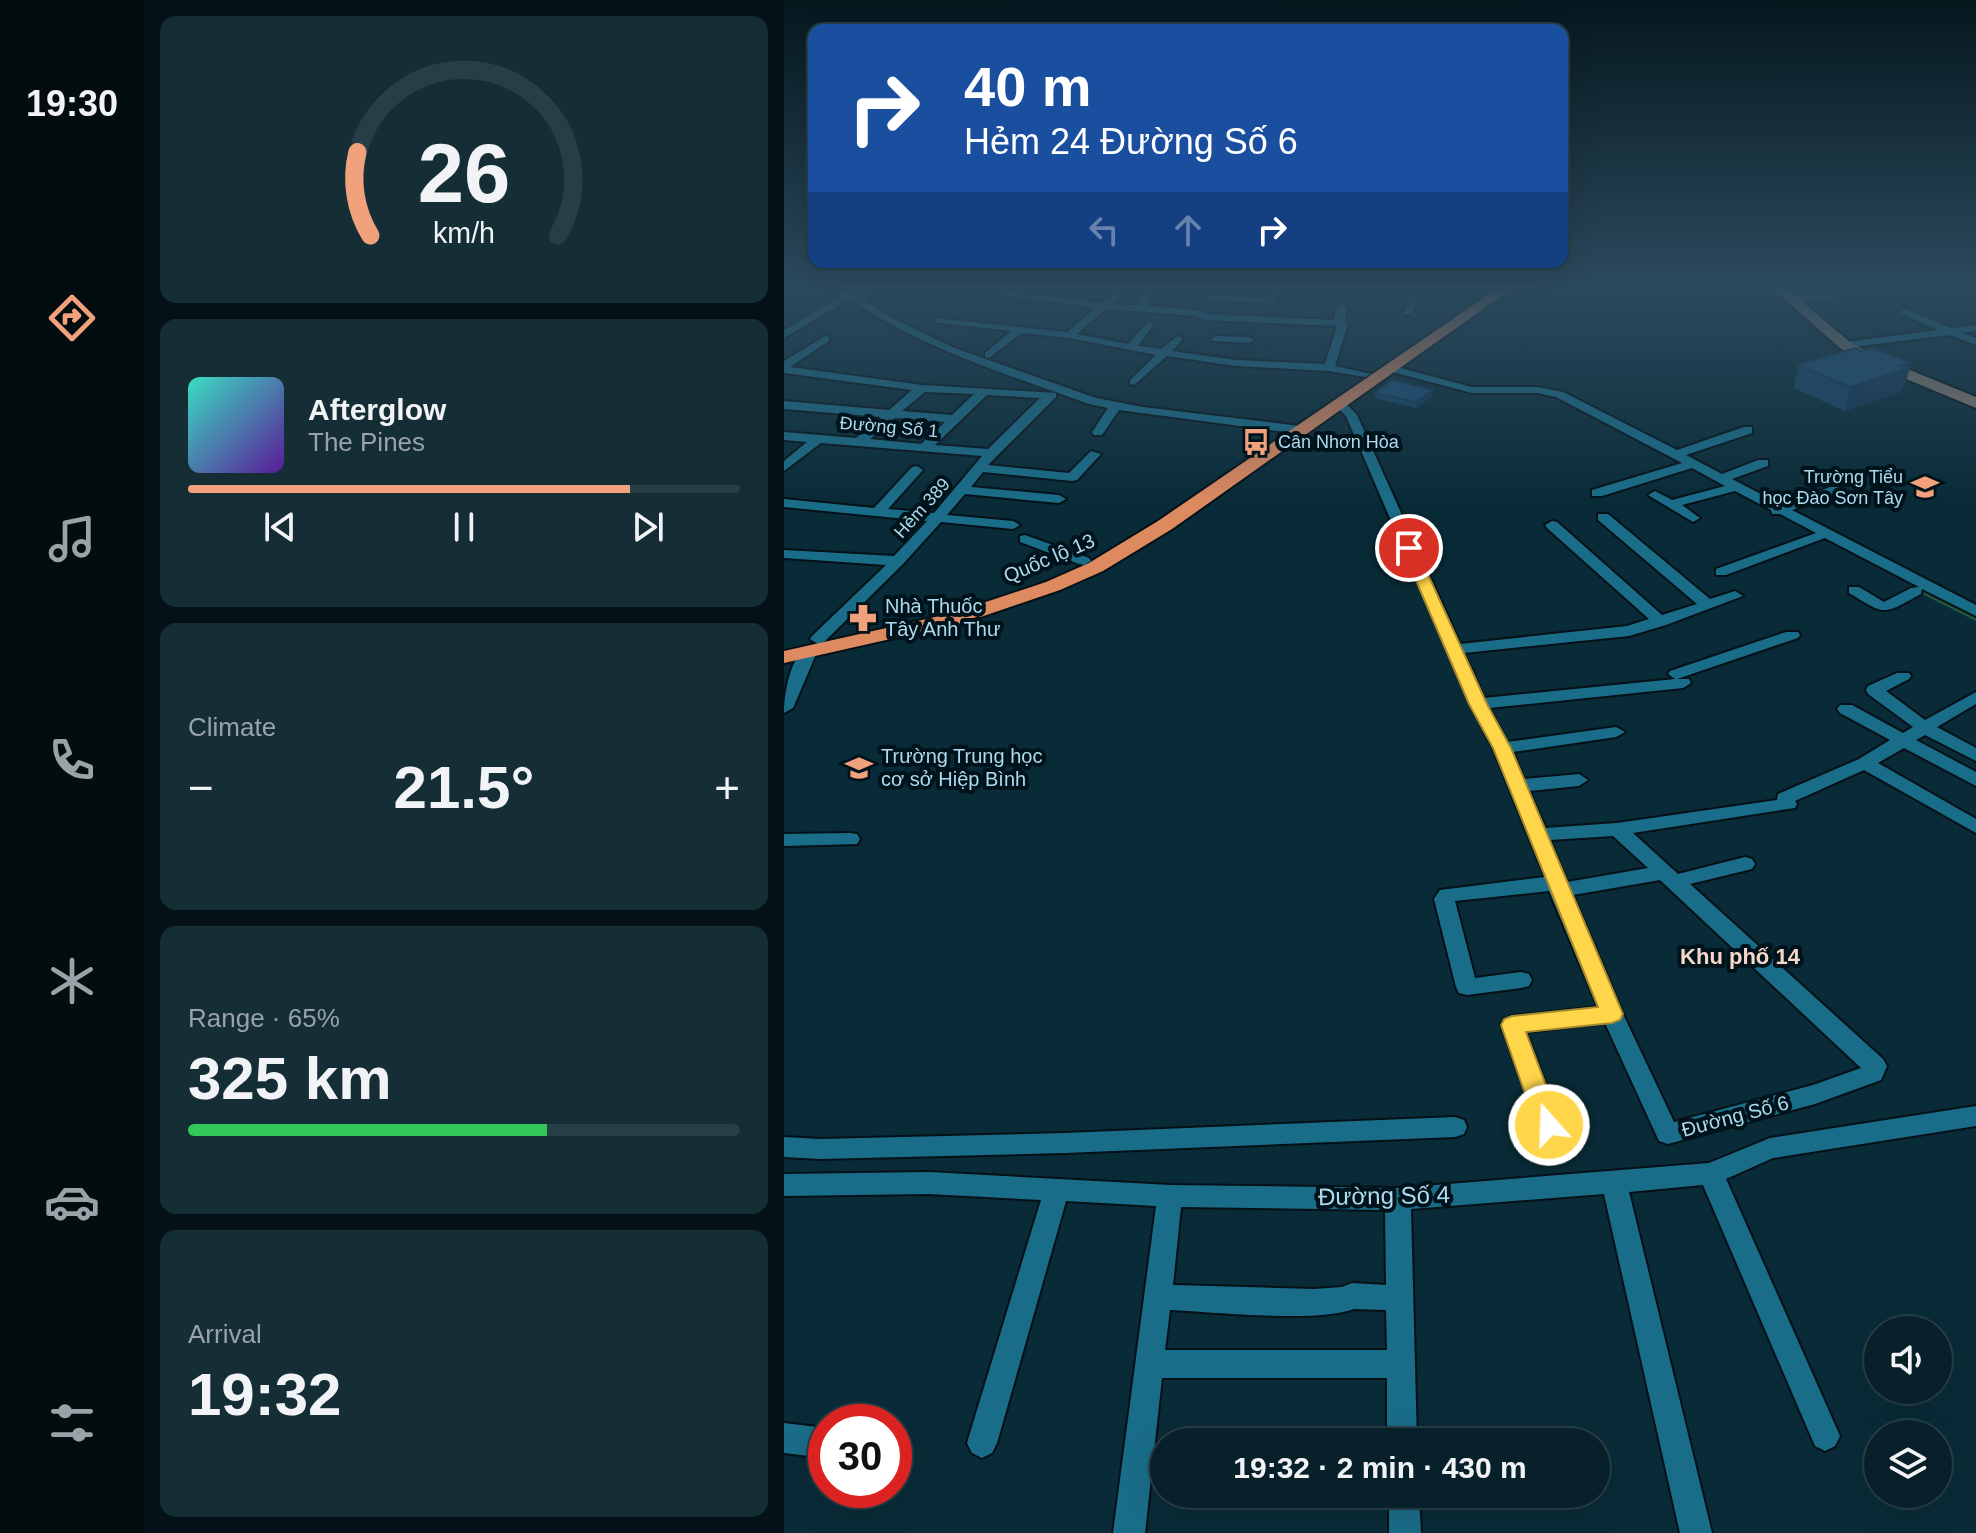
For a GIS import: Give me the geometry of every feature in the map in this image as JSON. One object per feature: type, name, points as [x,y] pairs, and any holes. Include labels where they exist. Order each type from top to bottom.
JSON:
[{"type":"highway","name":"Quốc lộ 13","points":[[784,645],[814,645],[959,618],[1053,586],[1096,567],[1165,525],[1386,360]]},
{"type":"highway","name":"Quốc lộ 13","points":[[784,657],[814,645],[956,609],[1021,588],[1084,561],[1139,530],[1339,403],[1401,360]]},
{"type":"main road","points":[[1872,360],[1976,403]]},
{"type":"street","points":[[974,360],[1055,394]]},
{"type":"street","points":[[1001,360],[1124,401],[1299,426]]},
{"type":"street","points":[[1134,382],[1160,360]]},
{"type":"street","points":[[1212,360],[1249,365],[1329,368],[1365,374]]},
{"type":"street","points":[[1329,368],[1331,360]]},
{"type":"street","points":[[784,368],[922,388],[1055,394],[1115,406],[1299,426]]},
{"type":"street","points":[[1389,368],[1472,390],[1553,392],[1783,514],[1976,611]]},
{"type":"street","points":[[859,442],[922,388]]},
{"type":"street","points":[[924,448],[983,392]]},
{"type":"street","name":"Hẻm 389","points":[[814,645],[898,561],[991,453],[1055,394]]},
{"type":"street","name":"Đường Số 6","points":[[1339,403],[1351,415],[1478,704],[1502,748],[1612,1014],[1668,1134],[1853,1082],[1873,1073],[1875,1066],[1672,877]]},
{"type":"street","points":[[784,405],[954,419]]},
{"type":"street","points":[[1098,432],[1115,406]]},
{"type":"street","points":[[1675,455],[1748,430]]},
{"type":"street","name":"Đường Số 1","points":[[784,436],[991,453]]},
{"type":"street","points":[[784,467],[818,439]]},
{"type":"street","points":[[981,468],[1072,477],[1095,454]]},
{"type":"street","points":[[1720,479],[1763,463]]},
{"type":"street","points":[[1597,493],[1692,464]]},
{"type":"street","points":[[878,511],[917,470]]},
{"type":"street","points":[[1672,504],[1735,487]]},
{"type":"street","points":[[962,490],[1059,499]]},
{"type":"street","points":[[1783,514],[1835,490]]},
{"type":"street","points":[[1655,495],[1693,518]]},
{"type":"street","points":[[784,503],[1013,525]]},
{"type":"street","points":[[1783,514],[1818,537],[1976,625]]},
{"type":"street","points":[[1603,517],[1708,605]]},
{"type":"street","points":[[1552,525],[1661,622]]},
{"type":"street","points":[[1721,572],[1818,537]]},
{"type":"street","points":[[1025,539],[1084,561]]},
{"type":"street","points":[[784,554],[898,561]]},
{"type":"street","points":[[1854,590],[1884,608],[1916,591]]},
{"type":"street","points":[[1456,649],[1629,631],[1735,596]]},
{"type":"street","points":[[1478,704],[1680,678],[1792,635]]},
{"type":"street","points":[[784,708],[814,645]]},
{"type":"street","points":[[1903,676],[1874,690],[1927,729],[1976,755]]},
{"type":"street","points":[[1537,835],[1617,829],[1787,801],[1927,729],[1976,697]]},
{"type":"street","points":[[1846,709],[1976,780]]},
{"type":"street","points":[[1502,748],[1616,732]]},
{"type":"street","points":[[1865,763],[1976,827]]},
{"type":"street","points":[[1517,786],[1579,780]]},
{"type":"street","points":[[1617,829],[1672,877]]},
{"type":"street","points":[[784,840],[850,839]]},
{"type":"street","points":[[1521,980],[1467,987],[1444,899],[1447,895],[1672,877],[1745,864]]},
{"type":"street","points":[[1549,1125],[1512,1025],[1612,1014]]},
{"type":"street","name":"Đường Số 4","points":[[784,1185],[929,1183],[1170,1196],[1398,1199],[1711,1174],[1770,1148],[1976,1116]]},
{"type":"street","points":[[784,1147],[820,1149],[1065,1143],[1455,1127]]},
{"type":"street","points":[[1711,1174],[1825,1436]]},
{"type":"street","points":[[1614,1182],[1696,1533]]},
{"type":"street","points":[[982,1443],[1057,1189]]},
{"type":"street","points":[[1129,1533],[1170,1196]]},
{"type":"street","points":[[1398,1199],[1402,1428]]},
{"type":"street","points":[[1159,1297],[1314,1302],[1344,1300],[1352,1296],[1400,1298]]},
{"type":"street","points":[[1151,1364],[1400,1364]]},
{"type":"street","points":[[784,1438],[808,1441]]},
{"type":"street","points":[[1404,1508],[1405,1533]]},
{"type":"building","points":[[1816,360],[1902,360],[1911,363],[1900,366],[1907,369],[1850,387],[1798,365]]},
{"type":"building","points":[[1392,380],[1433,390],[1416,402],[1375,393]]},
{"type":"waterway","points":[[1917,586],[1976,617]]},
{"type":"place","name":"Cân Nhơn Hòa","points":[[1256,442]]},
{"type":"place","name":"Trường Tiểu học Đào Sơn Tây","points":[[1925,487]]},
{"type":"place","name":"Nhà Thuốc Tây Anh Thư","points":[[863,618]]},
{"type":"place","name":"Trường Trung học cơ sở Hiệp Bình","points":[[859,768]]},
{"type":"district","name":"Khu phố 14","points":[[1740,956]]},
{"type":"route","points":[[1409,548],[1478,704],[1502,748],[1612,1014],[1512,1025],[1549,1125]]}]
